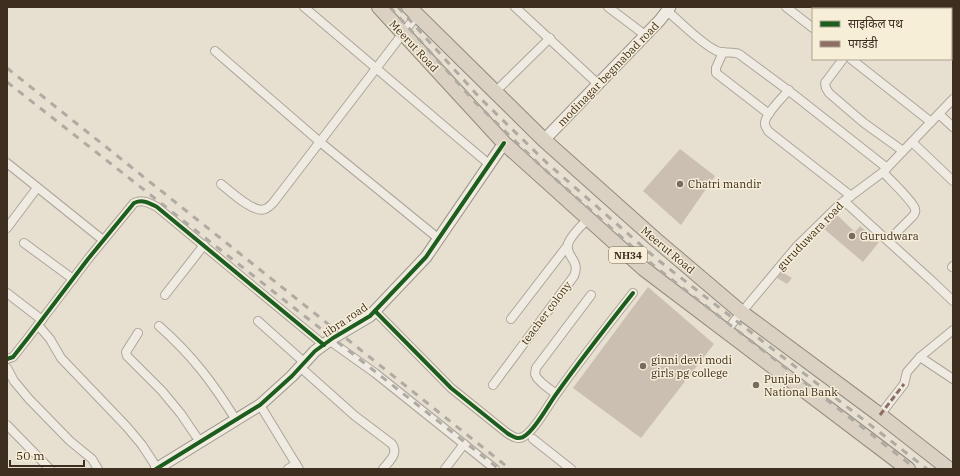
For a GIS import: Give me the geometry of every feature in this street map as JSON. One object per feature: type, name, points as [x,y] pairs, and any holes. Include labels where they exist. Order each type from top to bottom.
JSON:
[{"type":"highway","name":"Meerut Road","points":[[379,7],[504,143],[644,269],[908,469]]},
{"type":"highway","name":"Meerut Road","points":[[413,11],[544,140],[655,239],[741,312],[880,415],[949,469]]},
{"type":"street","points":[[304,7],[490,164]]},
{"type":"street","points":[[515,7],[598,84]]},
{"type":"street","points":[[608,7],[645,35]]},
{"type":"street","points":[[786,7],[812,27]]},
{"type":"street","points":[[669,9],[700,39],[717,51],[734,52],[739,54],[789,90],[885,170],[915,208],[915,213],[912,217],[888,241]]},
{"type":"street","name":"modinagar begmabad road","points":[[544,140],[669,9]]},
{"type":"street","points":[[221,184],[250,206],[259,210],[265,209],[273,203],[403,33],[413,11]]},
{"type":"street","points":[[495,92],[550,38]]},
{"type":"street","points":[[215,51],[320,142],[438,239]]},
{"type":"street","points":[[723,52],[716,68],[716,72],[769,114]]},
{"type":"street","points":[[842,60],[825,83],[829,93],[864,123],[903,151]]},
{"type":"street","points":[[852,60],[931,122]]},
{"type":"street","points":[[789,90],[765,120],[765,126],[768,131],[847,198],[888,241],[953,302]]},
{"type":"street","name":"guruduwara road","points":[[726,332],[797,246],[847,198],[885,170],[953,99]]},
{"type":"street","points":[[939,114],[953,127]]},
{"type":"street","points":[[912,142],[953,181]]},
{"type":"street","name":"tibra road","points":[[157,469],[260,405],[303,365],[315,351],[370,316],[426,257],[504,143]]},
{"type":"street","points":[[7,163],[36,188],[103,240]]},
{"type":"street","points":[[7,228],[36,188]]},
{"type":"street","points":[[7,359],[13,357],[103,240],[134,203],[140,201],[147,202],[157,207],[327,343],[374,373],[495,469]]},
{"type":"street","points":[[512,319],[568,245],[573,236],[588,219]]},
{"type":"street","points":[[24,243],[73,279]]},
{"type":"street","points":[[165,295],[204,245]]},
{"type":"street","name":"teacher colony","points":[[492,385],[574,276],[577,270],[568,250],[568,245]]},
{"type":"street","points":[[7,293],[40,323],[61,358],[127,427],[142,445],[157,469]]},
{"type":"street","points":[[375,311],[451,388],[514,438],[519,438],[525,436],[531,431],[556,394],[633,293]]},
{"type":"street","points":[[556,394],[537,378],[535,374],[536,368],[591,295]]},
{"type":"street","points":[[258,321],[355,416],[392,444],[395,448],[394,454],[387,468]]},
{"type":"street","points":[[159,326],[178,342],[199,365],[217,389],[236,420]]},
{"type":"street","points":[[880,415],[904,384],[907,372],[920,357],[953,330]]},
{"type":"street","points":[[138,333],[126,352],[127,356],[177,408],[200,442]]},
{"type":"street","points":[[920,357],[953,379]]},
{"type":"street","points":[[7,368],[14,381],[29,399],[70,441],[92,459],[98,469]]},
{"type":"street","points":[[260,405],[298,466],[288,469]]},
{"type":"street","points":[[7,425],[50,469]]},
{"type":"street","points":[[533,439],[571,469]]},
{"type":"street","points":[[445,469],[464,444]]},
{"type":"building","name":"Chatri mandir","points":[[680,149],[715,176],[681,225],[643,191]]},
{"type":"building","name":"Gurudwara","points":[[837,215],[855,232],[860,226],[879,242],[863,262],[823,228]]},
{"type":"building","points":[[782,272],[792,278],[787,284],[777,278]]},
{"type":"building","name":"ginni devi modi girls pg college","points":[[648,287],[714,344],[641,438],[573,388]]},
{"type":"railway","points":[[390,7],[475,102],[543,168],[653,265],[916,469]]},
{"type":"railway","points":[[398,7],[480,98],[547,163],[658,260],[927,469]]},
{"type":"railway","points":[[7,68],[510,469]]},
{"type":"railway","points":[[7,82],[499,469]]},
{"type":"marked path","points":[[880,415],[904,384]]},
{"type":"cycle path","points":[[156,469],[260,405],[292,376],[315,351],[333,338],[370,316],[426,257],[504,143]]},
{"type":"cycle path","points":[[7,359],[13,357],[88,259],[134,203],[140,201],[157,207],[324,345]]},
{"type":"cycle path","points":[[375,311],[451,388],[507,433],[514,437],[521,438],[534,427],[575,368],[633,293]]},
{"type":"place","name":"Chatri mandir","points":[[680,184]]},
{"type":"place","name":"Gurudwara","points":[[852,236]]},
{"type":"place","name":"ginni devi modi girls pg college","points":[[643,366]]},
{"type":"place","name":"Punjab National Bank","points":[[756,385]]}]
